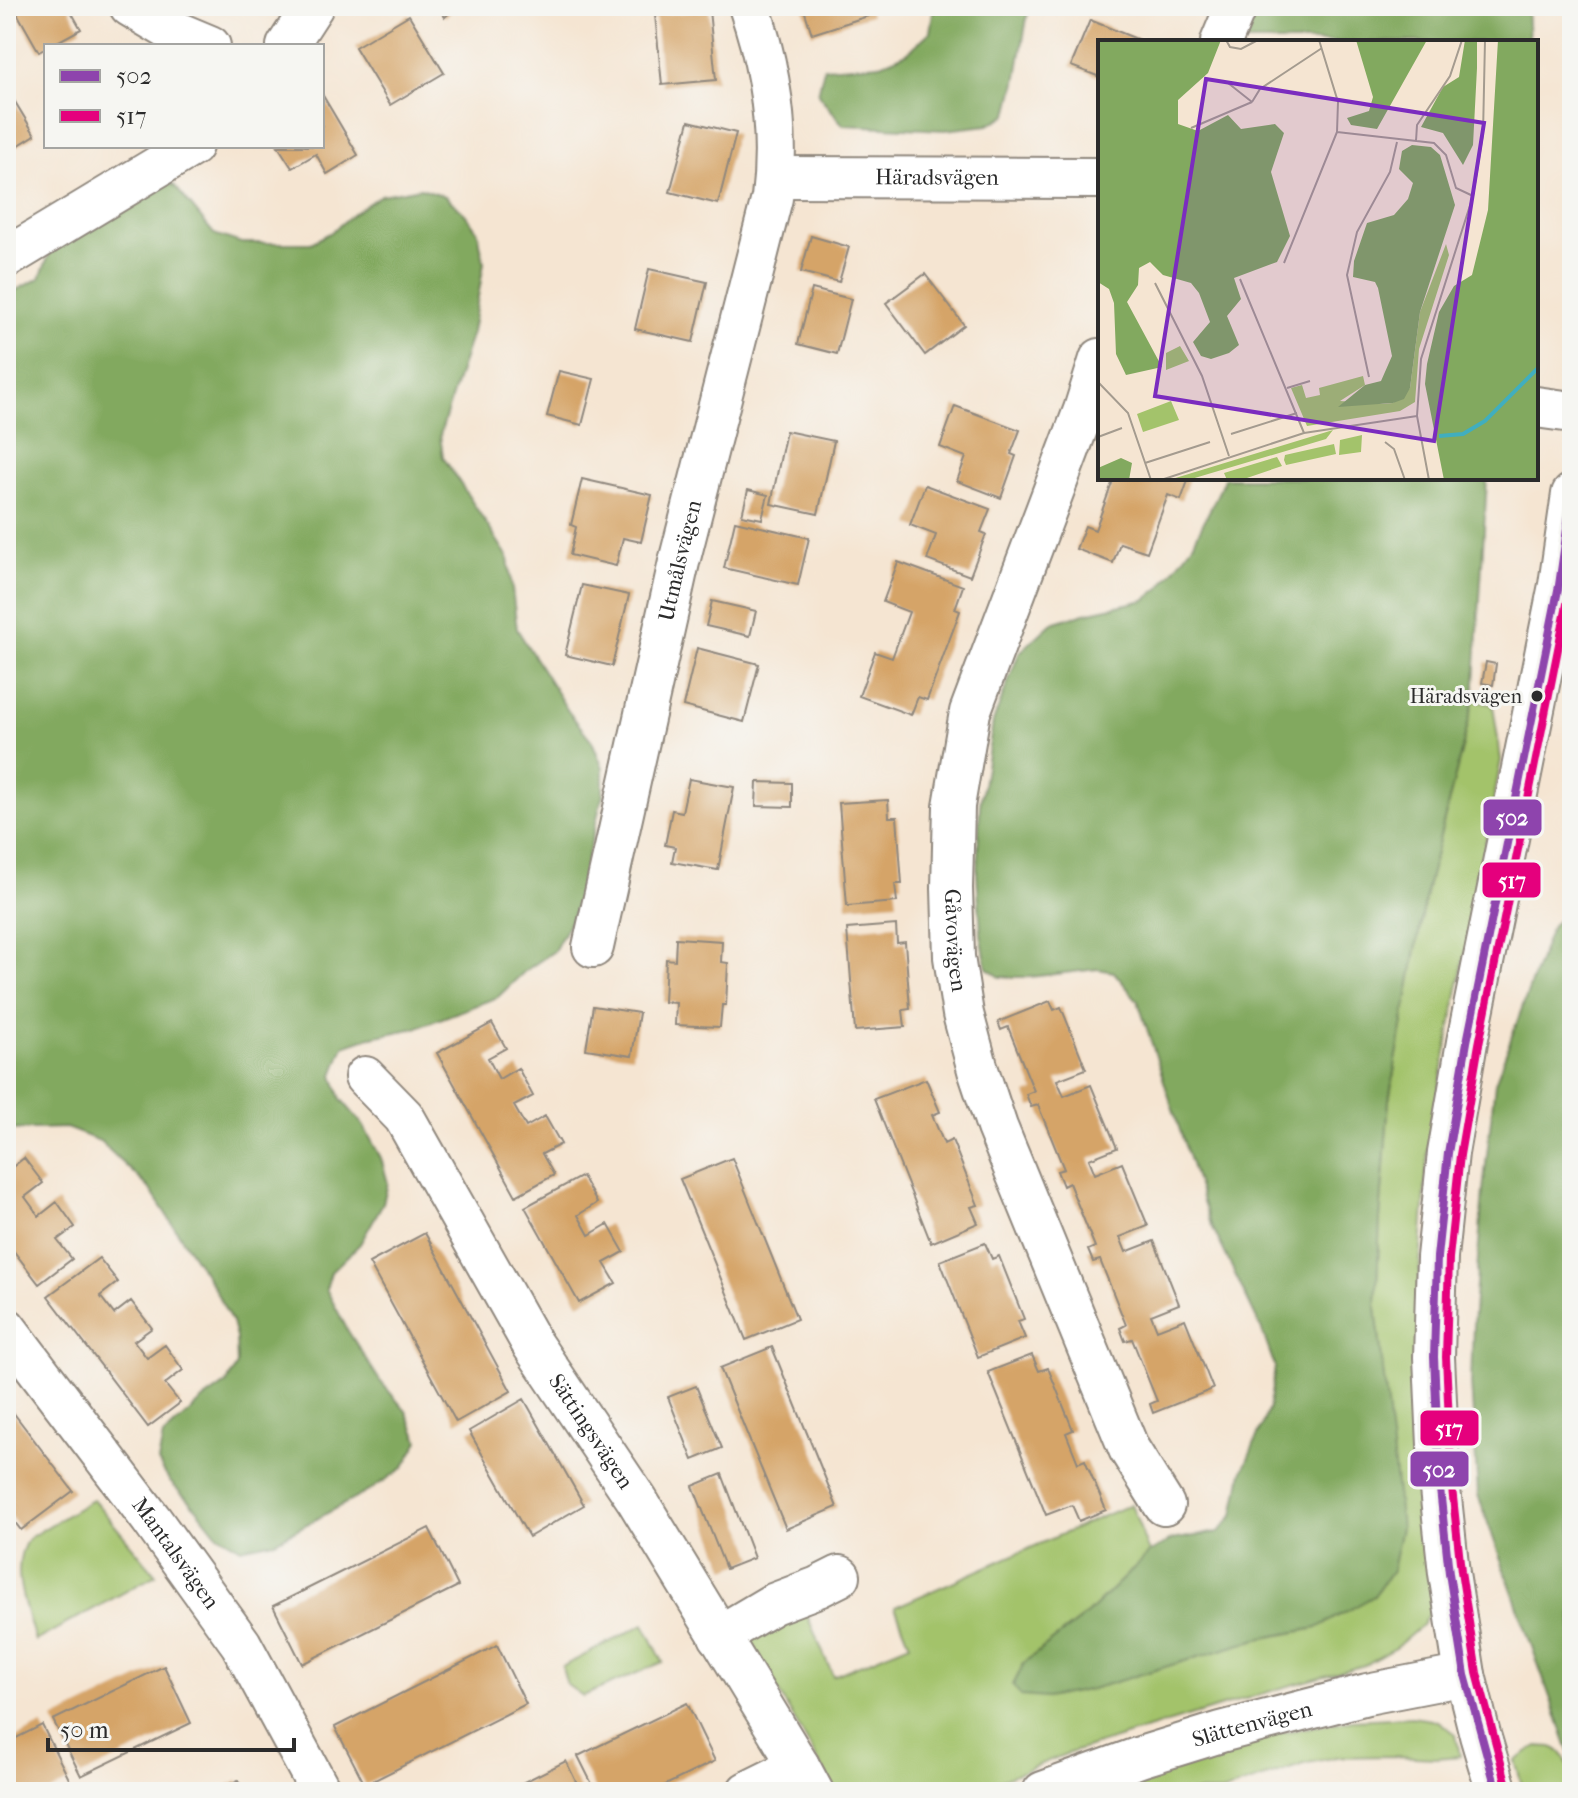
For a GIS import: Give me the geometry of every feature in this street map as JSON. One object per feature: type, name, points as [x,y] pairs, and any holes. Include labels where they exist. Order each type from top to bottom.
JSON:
[{"type":"street","points":[[130,6],[167,28],[205,44]]},
{"type":"street","points":[[288,44],[313,6]]},
{"type":"street","name":"Utmålsvägen","points":[[593,947],[679,562],[772,198],[775,177],[773,112],[749,6]]},
{"type":"street","points":[[1222,40],[1236,6]]},
{"type":"street","points":[[6,258],[189,148]]},
{"type":"street","name":"Häradsvägen","points":[[775,177],[1098,178]]},
{"type":"street","name":"Gåvovägen","points":[[1098,365],[970,712],[954,806],[954,957],[963,1014],[997,1127],[1129,1449],[1164,1505]]},
{"type":"street","points":[[1538,407],[1572,412]]},
{"type":"street","points":[[1497,1792],[1465,1675],[1449,1573],[1440,1489],[1434,1357],[1437,1257],[1448,1153],[1467,1042],[1556,599],[1572,494]]},
{"type":"street","name":"Sättingsvägen","points":[[365,1077],[404,1117],[532,1344],[637,1500],[806,1779]]},
{"type":"street","name":"Mantalsvägen","points":[[6,1328],[241,1644],[321,1792]]},
{"type":"street","points":[[719,1636],[773,1604],[840,1576]]},
{"type":"street","name":"Slättenvägen","points":[[1043,1792],[1221,1732],[1367,1694],[1465,1675]]},
{"type":"street","points":[[747,1792],[806,1779]]},
{"type":"green space","points":[[934,6],[1029,6],[1008,114],[988,125],[945,130],[843,125],[818,94],[824,68],[881,64],[907,53],[930,32]]},
{"type":"green space","points":[[1248,6],[1527,6],[1529,40],[1235,40]]},
{"type":"green space","points":[[158,179],[174,185],[214,234],[241,243],[311,243],[330,233],[381,195],[421,188],[445,196],[465,214],[478,232],[484,263],[472,332],[440,435],[443,457],[508,557],[517,629],[568,711],[592,741],[603,768],[603,794],[573,916],[554,951],[525,971],[498,997],[416,1028],[344,1046],[333,1075],[341,1099],[363,1125],[381,1158],[388,1183],[383,1203],[360,1244],[331,1272],[326,1289],[380,1381],[406,1411],[419,1441],[403,1468],[369,1491],[275,1541],[241,1548],[216,1533],[170,1482],[158,1462],[163,1436],[226,1384],[237,1365],[232,1322],[214,1288],[149,1188],[100,1141],[66,1128],[6,1130],[6,295],[40,278],[51,250]]},
{"type":"green space","points":[[1223,480],[1487,480],[1474,700],[1427,888],[1389,1100],[1376,1307],[1401,1528],[1392,1570],[1374,1596],[1317,1628],[1258,1639],[1092,1689],[1047,1698],[1021,1696],[1013,1685],[1025,1662],[1086,1615],[1149,1553],[1171,1540],[1219,1532],[1234,1515],[1242,1473],[1269,1408],[1275,1367],[1261,1328],[1209,1220],[1138,1001],[1114,972],[1098,969],[1030,977],[1000,977],[987,968],[981,934],[977,873],[980,805],[993,722],[1019,653],[1052,623],[1145,600],[1160,588],[1192,546]]},
{"type":"green space","points":[[1474,700],[1493,705],[1501,760],[1428,1148],[1417,1307],[1437,1600],[1422,1625],[1394,1649],[1365,1665],[1066,1754],[970,1792],[836,1792],[744,1632],[803,1606],[833,1676],[910,1644],[895,1607],[1131,1504],[1149,1553],[1086,1615],[1025,1662],[1258,1639],[1317,1628],[1394,1473],[1376,1307],[1389,1100],[1427,888]]},
{"type":"green space","points":[[1572,909],[1572,1759],[1478,1495],[1471,1383],[1483,1191],[1495,1083],[1552,925]]},
{"type":"green space","points":[[93,1499],[156,1575],[35,1641],[19,1575],[23,1549],[29,1538]]},
{"type":"green space","points":[[644,1624],[663,1662],[583,1696],[567,1685],[562,1667]]},
{"type":"green space","points":[[1412,1717],[1438,1721],[1456,1734],[1460,1756],[1336,1757],[1304,1764],[1222,1792],[1112,1792],[1278,1733],[1352,1720]]},
{"type":"green space","points":[[1538,1746],[1557,1749],[1565,1759],[1572,1792],[1524,1792],[1515,1761]]},
{"type":"building","points":[[13,6],[68,6],[81,29],[54,44],[44,44],[44,49],[39,52]]},
{"type":"building","points":[[436,6],[457,6],[445,17]]},
{"type":"building","points":[[803,6],[868,6],[871,15],[812,34]]},
{"type":"building","points":[[709,10],[716,80],[662,85],[655,15]]},
{"type":"building","points":[[409,15],[444,73],[390,105],[355,47]]},
{"type":"building","points":[[1090,20],[1139,40],[1098,40],[1098,76],[1071,66]]},
{"type":"building","points":[[6,87],[35,135],[11,150],[6,141]]},
{"type":"building","points":[[324,97],[358,155],[327,174],[316,154],[292,168],[279,148],[324,148]]},
{"type":"building","points":[[689,121],[736,133],[718,204],[670,192]]},
{"type":"building","points":[[811,236],[849,247],[839,282],[801,272]]},
{"type":"building","points":[[649,269],[707,282],[693,342],[635,329]]},
{"type":"building","points":[[925,274],[964,325],[925,355],[886,303]]},
{"type":"building","points":[[812,289],[851,299],[837,354],[798,344]]},
{"type":"building","points":[[559,371],[594,379],[582,425],[547,416]]},
{"type":"building","points":[[955,406],[1020,430],[1011,454],[1016,456],[1001,498],[957,481],[966,457],[940,447]]},
{"type":"building","points":[[786,431],[834,441],[818,514],[771,504]]},
{"type":"building","points":[[582,479],[652,495],[641,542],[623,538],[616,566],[570,555],[576,527],[571,525]]},
{"type":"building","points":[[1113,480],[1188,480],[1181,500],[1168,495],[1147,552],[1120,543],[1113,563],[1076,549],[1085,526],[1095,530]]},
{"type":"building","points":[[925,485],[990,509],[981,532],[986,534],[970,576],[927,560],[936,535],[910,525]]},
{"type":"building","points":[[748,490],[768,495],[762,519],[742,515]]},
{"type":"building","points":[[735,521],[809,538],[798,585],[724,568]]},
{"type":"building","points":[[898,562],[963,586],[955,609],[960,611],[927,700],[918,697],[911,715],[859,696],[875,652],[892,658],[909,612],[883,602]]},
{"type":"building","points":[[582,585],[629,595],[612,666],[565,655]]},
{"type":"building","points":[[712,601],[756,611],[750,636],[706,626]]},
{"type":"building","points":[[697,648],[759,664],[744,722],[683,706]]},
{"type":"building","points":[[1486,662],[1496,664],[1493,685],[1482,683]]},
{"type":"building","points":[[689,779],[734,787],[718,870],[672,862],[675,847],[665,845],[672,810],[682,812]]},
{"type":"building","points":[[757,782],[792,783],[792,807],[756,806]]},
{"type":"building","points":[[888,800],[889,817],[897,817],[902,884],[895,884],[897,902],[847,906],[839,803]]},
{"type":"building","points":[[896,925],[897,943],[905,942],[910,1009],[903,1010],[905,1027],[855,1031],[847,929]]},
{"type":"building","points":[[676,938],[722,941],[721,962],[728,963],[726,1005],[722,1005],[720,1027],[675,1025],[676,1003],[664,1002],[666,959],[675,960]]},
{"type":"building","points":[[1050,1001],[1054,1010],[1061,1007],[1086,1069],[1057,1080],[1064,1096],[1091,1085],[1117,1148],[1089,1159],[1095,1174],[1122,1163],[1148,1226],[1120,1237],[1126,1252],[1154,1241],[1179,1304],[1151,1315],[1157,1330],[1185,1319],[1213,1389],[1153,1413],[1150,1404],[1157,1401],[1132,1339],[1125,1341],[1120,1328],[1126,1325],[1100,1260],[1093,1262],[1088,1250],[1095,1247],[1069,1183],[1063,1186],[1057,1171],[1064,1169],[1038,1105],[1031,1107],[1026,1094],[1034,1091],[1008,1027],[1001,1030],[998,1022]]},
{"type":"building","points":[[593,1006],[639,1013],[632,1056],[586,1049]]},
{"type":"building","points":[[492,1023],[506,1048],[488,1058],[499,1079],[518,1068],[533,1096],[514,1106],[526,1127],[545,1116],[561,1144],[542,1154],[554,1175],[516,1196],[437,1053]]},
{"type":"building","points":[[926,1079],[940,1112],[932,1115],[944,1144],[952,1140],[978,1205],[971,1207],[978,1223],[931,1243],[874,1099]]},
{"type":"building","points":[[24,1158],[43,1183],[25,1197],[39,1216],[57,1202],[75,1227],[57,1240],[72,1259],[39,1284],[6,1241],[6,1172]]},
{"type":"building","points":[[732,1158],[797,1319],[746,1340],[680,1179]]},
{"type":"building","points":[[582,1176],[597,1203],[578,1215],[589,1235],[608,1224],[624,1252],[604,1263],[616,1283],[579,1303],[525,1207]]},
{"type":"building","points":[[425,1233],[511,1391],[456,1422],[369,1263]]},
{"type":"building","points":[[985,1243],[992,1259],[999,1256],[1024,1319],[1018,1321],[1025,1338],[978,1357],[940,1261]]},
{"type":"building","points":[[99,1258],[118,1282],[100,1296],[114,1314],[131,1301],[152,1328],[134,1341],[147,1358],[165,1345],[183,1370],[165,1384],[180,1403],[148,1427],[48,1296]]},
{"type":"building","points":[[772,1347],[837,1507],[786,1529],[720,1368]]},
{"type":"building","points":[[1032,1355],[1039,1371],[1048,1368],[1073,1430],[1066,1433],[1078,1463],[1085,1460],[1106,1510],[1079,1521],[1072,1505],[1046,1515],[988,1372]]},
{"type":"building","points":[[696,1386],[722,1448],[693,1460],[668,1397]]},
{"type":"building","points":[[524,1399],[584,1505],[529,1537],[469,1431]]},
{"type":"building","points":[[6,1403],[73,1491],[21,1530],[6,1511]]},
{"type":"building","points":[[722,1474],[754,1558],[726,1569],[693,1486]]},
{"type":"building","points":[[429,1528],[458,1586],[302,1664],[273,1606]]},
{"type":"building","points":[[497,1645],[526,1704],[365,1785],[335,1727]]},
{"type":"building","points":[[164,1666],[191,1723],[81,1776],[53,1720]]},
{"type":"building","points":[[687,1703],[715,1761],[651,1792],[596,1792],[578,1756]]},
{"type":"building","points":[[42,1725],[70,1781],[49,1792],[6,1792],[6,1743]]},
{"type":"building","points":[[566,1761],[581,1792],[504,1792]]},
{"type":"building","points":[[238,1780],[244,1792],[214,1792]]},
{"type":"transit line","name":"502","points":[[1497,1792],[1465,1675],[1449,1573],[1440,1489],[1434,1357],[1437,1257],[1448,1153],[1467,1042],[1559,585],[1572,494]]},
{"type":"transit line","name":"517","points":[[1508,1789],[1477,1673],[1461,1571],[1452,1488],[1446,1357],[1449,1258],[1460,1155],[1479,1044],[1572,579]]},
{"type":"place","name":"Häradsvägen","points":[[1537,696]]}]
